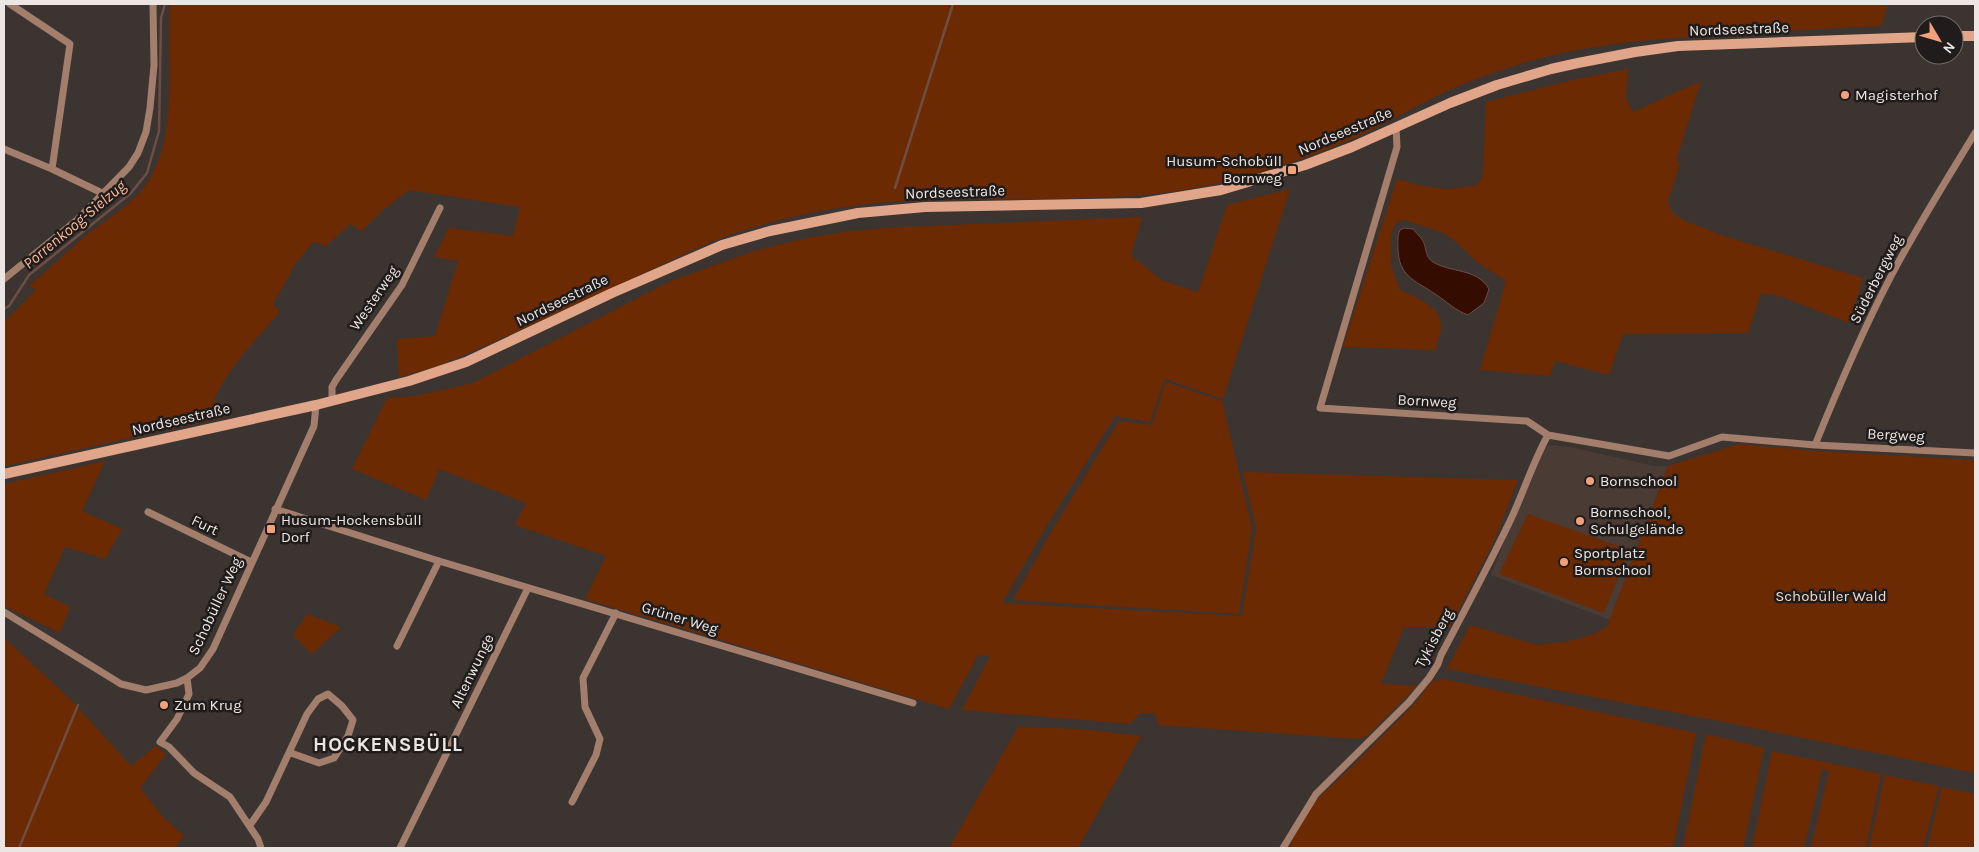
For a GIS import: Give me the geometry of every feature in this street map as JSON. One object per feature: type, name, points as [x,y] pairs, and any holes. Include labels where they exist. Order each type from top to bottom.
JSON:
[{"type":"main road","name":"Nordseestraße","points":[[4,474],[316,405],[410,381],[466,362],[612,293],[713,249],[770,231],[858,213],[926,207],[1141,203],[1186,196],[1224,189],[1292,170],[1352,147],[1469,95],[1552,68],[1635,52],[1722,44],[1914,37]]},
{"type":"street","points":[[10,4],[70,44],[52,168]]},
{"type":"street","points":[[4,279],[77,220],[129,167],[138,153],[146,132],[154,65],[153,4]]},
{"type":"street","name":"Bornweg","points":[[1396,127],[1397,147],[1320,408],[1527,421],[1548,435],[1669,456],[1722,437],[1816,445]]},
{"type":"street","name":"Süderbergweg","points":[[1816,445],[1838,387],[1890,278],[1940,190],[1975,134]]},
{"type":"street","points":[[4,149],[52,168],[102,193]]},
{"type":"street","name":"Westerweg","points":[[332,401],[332,387],[402,285],[440,208]]},
{"type":"street","name":"Schobüller Weg","points":[[4,612],[120,684],[146,690],[177,683],[187,678],[200,668],[213,649],[314,426],[316,405]]},
{"type":"street","name":"Tykisberg","points":[[1283,848],[1316,794],[1410,702],[1438,664],[1512,516],[1534,459],[1548,435]]},
{"type":"street","name":"Bergweg","points":[[1816,445],[1975,453]]},
{"type":"street","name":"Grüner Weg","points":[[275,509],[439,561],[913,703]]},
{"type":"street","name":"Furt","points":[[148,512],[251,562]]},
{"type":"street","points":[[397,646],[439,561]]},
{"type":"street","name":"Altenwunge","points":[[400,848],[528,588]]},
{"type":"street","points":[[572,802],[596,755],[600,739],[585,707],[583,678],[616,613]]},
{"type":"street","points":[[187,678],[189,694],[177,719],[160,742],[169,747],[194,773],[230,797],[250,825],[261,848]]},
{"type":"street","points":[[250,825],[266,802],[308,714],[318,699],[328,694],[342,706],[353,720],[348,736],[334,758],[320,762],[291,753]]},
{"type":"shaded area","points":[[1404,228],[1413,229],[1420,236],[1427,255],[1433,262],[1471,274],[1484,282],[1489,289],[1484,303],[1468,315],[1409,277],[1401,266],[1398,249],[1399,232]]},
{"type":"shaded area","name":"Bornschool, Schulgelände","points":[[1549,445],[1570,447],[1654,466],[1668,466],[1610,620],[1491,575],[1536,464],[1543,450]]},
{"type":"green space","points":[[170,4],[1888,4],[1881,26],[1714,35],[1646,41],[1581,49],[1538,59],[1496,72],[1455,88],[1329,149],[1254,174],[1179,191],[1134,196],[1088,198],[905,201],[859,205],[786,218],[716,240],[476,350],[435,367],[399,377],[397,339],[435,336],[458,261],[434,257],[449,228],[513,236],[520,207],[409,190],[383,210],[362,231],[350,224],[326,246],[313,242],[296,263],[273,304],[280,311],[235,365],[220,388],[214,400],[225,417],[4,466],[4,322],[36,290],[29,286],[89,233],[133,200],[145,186],[156,167],[163,146],[167,123],[170,74]]},
{"type":"green space","points":[[1628,69],[1626,99],[1633,112],[1701,81],[1676,161],[1680,163],[1668,201],[1672,213],[1688,222],[1724,236],[1863,278],[1849,323],[1782,297],[1761,293],[1748,333],[1623,334],[1609,375],[1555,361],[1550,376],[1480,370],[1506,281],[1478,263],[1453,239],[1438,231],[1404,220],[1397,222],[1394,226],[1391,237],[1391,265],[1400,290],[1426,303],[1437,313],[1441,329],[1435,350],[1343,347],[1397,179],[1422,186],[1447,189],[1475,186],[1482,178],[1483,171],[1486,102],[1572,80]]},
{"type":"green space","points":[[1290,189],[1223,399],[1165,379],[1150,422],[1115,416],[1044,530],[1002,603],[1242,616],[1256,528],[1243,472],[1518,480],[1495,539],[1450,627],[1404,627],[1381,684],[1417,686],[1367,736],[1359,739],[1158,725],[1156,715],[1152,713],[1140,713],[1130,724],[962,710],[990,656],[978,655],[949,709],[585,599],[606,556],[515,525],[526,503],[439,469],[426,500],[352,469],[387,398],[415,396],[473,383],[671,281],[754,251],[807,238],[850,231],[901,227],[1142,217],[1131,255],[1161,280],[1198,292],[1227,205]]},
{"type":"green space","points":[[1166,382],[1222,401],[1252,528],[1239,614],[1013,600],[1054,527],[1119,421],[1152,425]]},
{"type":"green space","name":"Schobüller Wald","points":[[1739,444],[1817,451],[1975,460],[1975,773],[1714,720],[1447,669],[1470,625],[1537,645],[1570,641],[1594,634],[1607,627],[1668,466]]},
{"type":"green space","points":[[105,461],[82,511],[122,529],[105,559],[65,547],[44,594],[70,607],[60,633],[4,606],[4,484]]},
{"type":"green space","name":"Sportplatz Bornschool","points":[[1528,514],[1629,550],[1604,613],[1499,574]]},
{"type":"green space","points":[[307,614],[341,627],[312,654],[293,635]]},
{"type":"green space","points":[[4,638],[68,697],[131,766],[156,746],[166,754],[140,788],[162,816],[184,836],[175,848],[4,848]]},
{"type":"green space","points":[[1443,679],[1696,733],[1673,848],[1288,848],[1309,810],[1320,796],[1354,765],[1417,701],[1431,682]]},
{"type":"green space","points":[[1018,727],[1080,729],[1141,736],[1078,848],[949,848]]},
{"type":"green space","points":[[1706,734],[1764,748],[1743,848],[1683,848]]},
{"type":"green space","points":[[1772,751],[1881,774],[1866,848],[1811,848],[1829,771],[1822,769],[1804,848],[1752,848]]},
{"type":"green space","points":[[1885,775],[1939,786],[1923,848],[1869,848]]},
{"type":"green space","points":[[1942,787],[1975,794],[1975,848],[1927,848]]},
{"type":"waterway","name":"Porrenkoog-Sielzug","points":[[4,309],[9,306],[29,275],[131,193],[147,173],[159,131],[161,18],[165,4]]},
{"type":"waterway","points":[[895,188],[953,4]]},
{"type":"waterway","points":[[19,848],[78,705]]},
{"type":"place","name":"Magisterhof","points":[[1845,95]]},
{"type":"place","name":"Husum-Schobüll Bornweg","points":[[1292,170]]},
{"type":"place","name":"Bornschool","points":[[1590,481]]},
{"type":"place","name":"Bornschool, Schulgelände","points":[[1580,521]]},
{"type":"place","name":"Husum-Hockensbüll Dorf","points":[[271,529]]},
{"type":"place","name":"Sportplatz Bornschool","points":[[1564,562]]},
{"type":"place","name":"Zum Krug","points":[[164,705]]},
{"type":"district","name":"HOCKENSBÜLL","points":[[388,744]]}]
